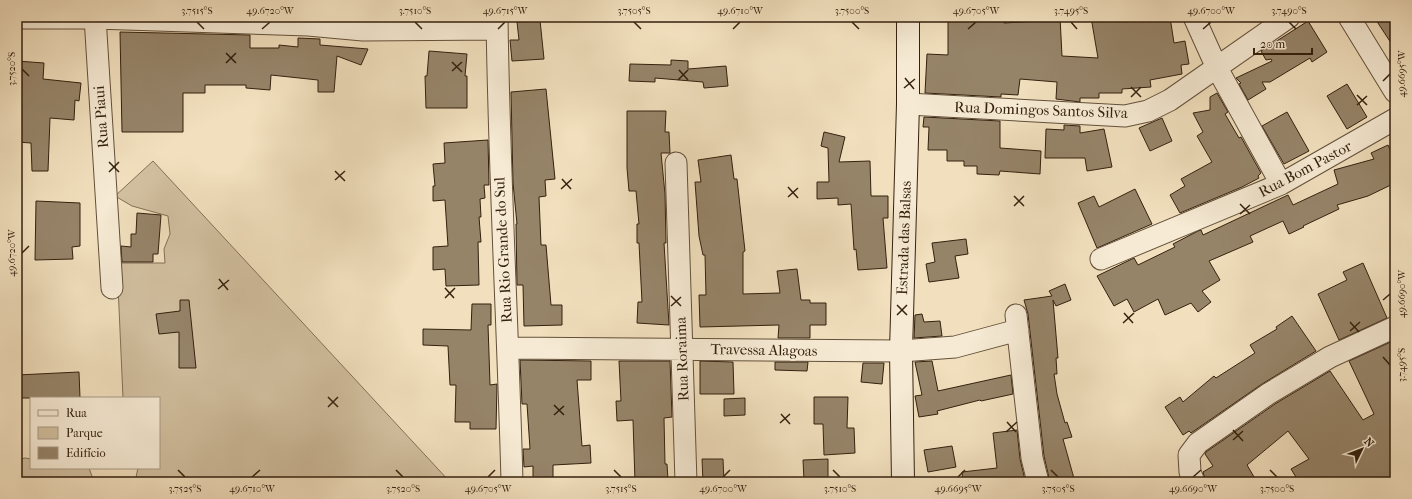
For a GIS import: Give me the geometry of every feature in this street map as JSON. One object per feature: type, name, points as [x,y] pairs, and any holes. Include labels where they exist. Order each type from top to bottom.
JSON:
[{"type":"street","points":[[17,18],[95,17],[308,25],[363,30],[497,23]]},
{"type":"street","name":"Rua Piaui","points":[[95,17],[112,288]]},
{"type":"street","name":"Estrada das Balsas","points":[[903,482],[901,351],[908,104],[908,17]]},
{"type":"street","points":[[1194,17],[1217,68],[1281,184]]},
{"type":"street","name":"Rua Domingos Santos Silva","points":[[908,104],[1125,116],[1148,110],[1170,100],[1289,17]]},
{"type":"street","points":[[1349,17],[1395,92]]},
{"type":"street","name":"Rua Rio Grande do Sul","points":[[497,23],[500,178],[508,348],[512,482]]},
{"type":"street","name":"Rua Bom Pastor","points":[[1101,259],[1281,184],[1395,119]]},
{"type":"street","name":"Rua Roraima","points":[[676,163],[686,482]]},
{"type":"street","name":"Travessa Alagoas","points":[[508,348],[682,348],[901,351],[955,347],[1017,323],[1032,458],[1038,482]]},
{"type":"street","points":[[1194,482],[1190,472],[1189,455],[1198,443],[1268,394],[1324,360],[1395,327]]},
{"type":"green space","points":[[153,161],[450,482],[135,482],[138,469],[160,469],[160,397],[123,397],[117,263],[165,263],[164,249],[170,234],[168,216],[132,206],[115,196]]},
{"type":"green space","points":[[25,458],[30,459],[30,469],[89,469],[94,482],[17,482],[17,460]]},
{"type":"building","points":[[1036,17],[1060,17],[1062,56],[1098,58],[1091,17],[1170,17],[1174,43],[1185,41],[1189,64],[1181,65],[1182,74],[1150,80],[1151,87],[1122,89],[1122,93],[1099,93],[1099,98],[1080,98],[1080,102],[1056,99],[1057,82],[1020,79],[1018,95],[1001,94],[1001,97],[925,93],[927,54],[948,55],[948,19],[1004,21],[1004,23],[1037,21]]},
{"type":"building","points":[[1374,17],[1395,17],[1395,49]]},
{"type":"building","points":[[540,20],[544,59],[512,61],[510,40],[519,40],[517,22]]},
{"type":"building","points":[[1308,21],[1327,52],[1312,62],[1310,58],[1270,82],[1262,82],[1266,89],[1248,100],[1239,84],[1241,83],[1236,78],[1272,61],[1271,59],[1266,60],[1261,51]]},
{"type":"building","points":[[120,32],[250,35],[250,48],[279,48],[279,45],[298,47],[298,38],[320,39],[320,45],[368,49],[361,65],[337,56],[334,92],[318,92],[318,80],[271,75],[270,90],[246,88],[246,85],[205,85],[205,93],[183,93],[183,132],[122,132]]},
{"type":"building","points":[[429,51],[467,54],[465,76],[467,76],[467,108],[426,108],[425,76],[427,76]]},
{"type":"building","points":[[671,60],[688,61],[688,69],[726,66],[728,86],[704,88],[703,82],[655,78],[655,82],[629,81],[630,64],[671,65]]},
{"type":"building","points":[[17,61],[44,63],[43,79],[81,83],[79,101],[75,100],[74,120],[50,118],[48,171],[32,171],[31,143],[17,142]]},
{"type":"building","points":[[1347,84],[1367,117],[1347,129],[1327,96]]},
{"type":"building","points":[[546,89],[555,179],[545,180],[546,196],[539,197],[541,245],[546,245],[551,305],[562,305],[562,325],[524,326],[523,285],[517,285],[517,224],[513,183],[511,92]]},
{"type":"building","points":[[1217,93],[1228,112],[1225,114],[1239,138],[1241,137],[1261,173],[1258,176],[1259,178],[1242,187],[1180,213],[1170,195],[1185,186],[1181,179],[1212,162],[1197,136],[1203,132],[1193,113],[1210,110],[1210,97]]},
{"type":"building","points":[[627,111],[666,111],[665,132],[669,132],[670,153],[661,153],[665,194],[666,243],[664,243],[669,325],[637,323],[638,302],[642,302],[639,243],[637,243],[637,224],[639,224],[636,191],[629,191],[627,168]]},
{"type":"building","points":[[1287,112],[1309,151],[1284,164],[1262,126]]},
{"type":"building","points":[[924,117],[1000,121],[1000,148],[1041,151],[1040,174],[1000,171],[999,175],[977,174],[977,166],[964,166],[964,161],[947,161],[947,150],[928,150],[929,127],[923,127]]},
{"type":"building","points":[[1162,118],[1172,141],[1150,151],[1139,128]]},
{"type":"building","points":[[1064,125],[1080,126],[1080,133],[1104,129],[1112,167],[1087,171],[1085,158],[1045,158],[1046,129],[1064,130]]},
{"type":"building","points":[[824,132],[845,137],[839,162],[870,161],[871,196],[888,196],[888,218],[883,218],[887,268],[858,270],[856,249],[854,250],[851,204],[838,205],[838,198],[817,199],[817,182],[829,182],[828,148],[821,146]]},
{"type":"building","points":[[488,140],[489,185],[484,185],[485,198],[480,199],[481,217],[479,217],[481,242],[478,242],[479,285],[446,286],[445,269],[433,270],[433,247],[448,246],[445,200],[433,201],[433,186],[435,186],[433,164],[445,163],[444,143]]},
{"type":"building","points":[[1388,145],[1395,160],[1395,183],[1368,196],[1337,205],[1339,209],[1289,234],[1283,221],[1250,236],[1253,242],[1209,261],[1220,280],[1202,291],[1211,302],[1198,312],[1191,303],[1165,315],[1158,299],[1134,312],[1127,299],[1114,306],[1097,276],[1134,258],[1138,265],[1175,247],[1173,244],[1198,231],[1201,230],[1203,235],[1288,195],[1293,205],[1338,184],[1334,170],[1374,159],[1371,153]]},
{"type":"building","points":[[731,155],[734,179],[737,179],[745,251],[743,252],[743,294],[780,293],[777,271],[797,269],[801,300],[810,300],[810,303],[826,303],[826,325],[810,325],[810,338],[778,338],[779,325],[700,327],[699,295],[706,295],[705,255],[703,255],[699,236],[695,182],[701,182],[698,160]]},
{"type":"building","points":[[1135,189],[1152,224],[1097,248],[1078,203],[1094,196],[1099,207]]},
{"type":"building","points":[[36,201],[80,203],[80,246],[72,247],[73,259],[35,260]]},
{"type":"building","points":[[137,213],[161,215],[158,254],[153,254],[153,262],[122,262],[121,246],[131,247],[131,234],[136,234]]},
{"type":"building","points":[[966,239],[968,254],[955,256],[959,278],[929,282],[926,264],[935,262],[932,243]]},
{"type":"building","points":[[1363,263],[1387,318],[1339,340],[1318,294],[1347,280],[1343,272]]},
{"type":"building","points":[[1065,284],[1071,300],[1056,306],[1053,300],[1058,358],[1056,358],[1057,374],[1054,374],[1057,394],[1065,423],[1067,422],[1072,437],[1063,439],[1075,482],[1050,482],[1044,456],[1028,314],[1024,300],[1052,296],[1049,291]]},
{"type":"building","points":[[180,300],[189,300],[196,368],[179,368],[179,332],[159,334],[156,314],[180,311]]},
{"type":"building","points":[[472,304],[491,304],[491,325],[488,325],[490,385],[497,384],[496,429],[470,429],[470,422],[455,422],[456,385],[450,385],[448,346],[423,345],[423,329],[471,330]]},
{"type":"building","points":[[922,314],[924,322],[940,321],[942,336],[914,338],[915,315]]},
{"type":"building","points":[[1292,316],[1316,351],[1262,384],[1191,433],[1189,431],[1183,435],[1165,407],[1180,397],[1183,402],[1214,376],[1216,378],[1255,353],[1250,345],[1277,329],[1276,327]]},
{"type":"building","points":[[1395,340],[1395,482],[1299,482],[1291,469],[1309,459],[1288,431],[1247,465],[1257,482],[1206,482],[1203,472],[1213,466],[1205,454],[1206,452],[1275,404],[1330,371],[1363,420],[1374,414],[1349,361]]},
{"type":"building","points":[[520,360],[591,361],[591,380],[577,380],[582,446],[590,445],[591,463],[553,465],[553,482],[533,482],[533,466],[524,467],[523,449],[530,449],[527,404],[522,404]]},
{"type":"building","points":[[619,361],[670,361],[672,417],[664,418],[665,464],[667,464],[668,480],[635,482],[633,420],[617,421],[616,401],[621,401]]},
{"type":"building","points":[[700,361],[733,362],[734,394],[700,394]]},
{"type":"building","points":[[932,361],[938,391],[1011,375],[1013,394],[980,400],[937,411],[938,414],[919,417],[915,396],[922,395],[915,362]]},
{"type":"building","points":[[775,362],[808,362],[807,371],[775,370]]},
{"type":"building","points":[[863,363],[884,363],[882,384],[861,382]]},
{"type":"building","points":[[79,372],[80,397],[17,398],[17,375]]},
{"type":"building","points":[[814,397],[848,397],[847,428],[854,428],[855,453],[824,455],[823,424],[814,424]]},
{"type":"building","points":[[745,398],[745,415],[724,416],[724,399]]},
{"type":"building","points":[[1017,430],[1020,459],[1025,480],[963,482],[962,472],[997,468],[993,433]]},
{"type":"building","points":[[952,446],[956,467],[928,472],[924,450]]},
{"type":"building","points":[[702,459],[723,459],[724,482],[703,482]]},
{"type":"building","points":[[828,459],[828,479],[804,480],[803,460]]}]
